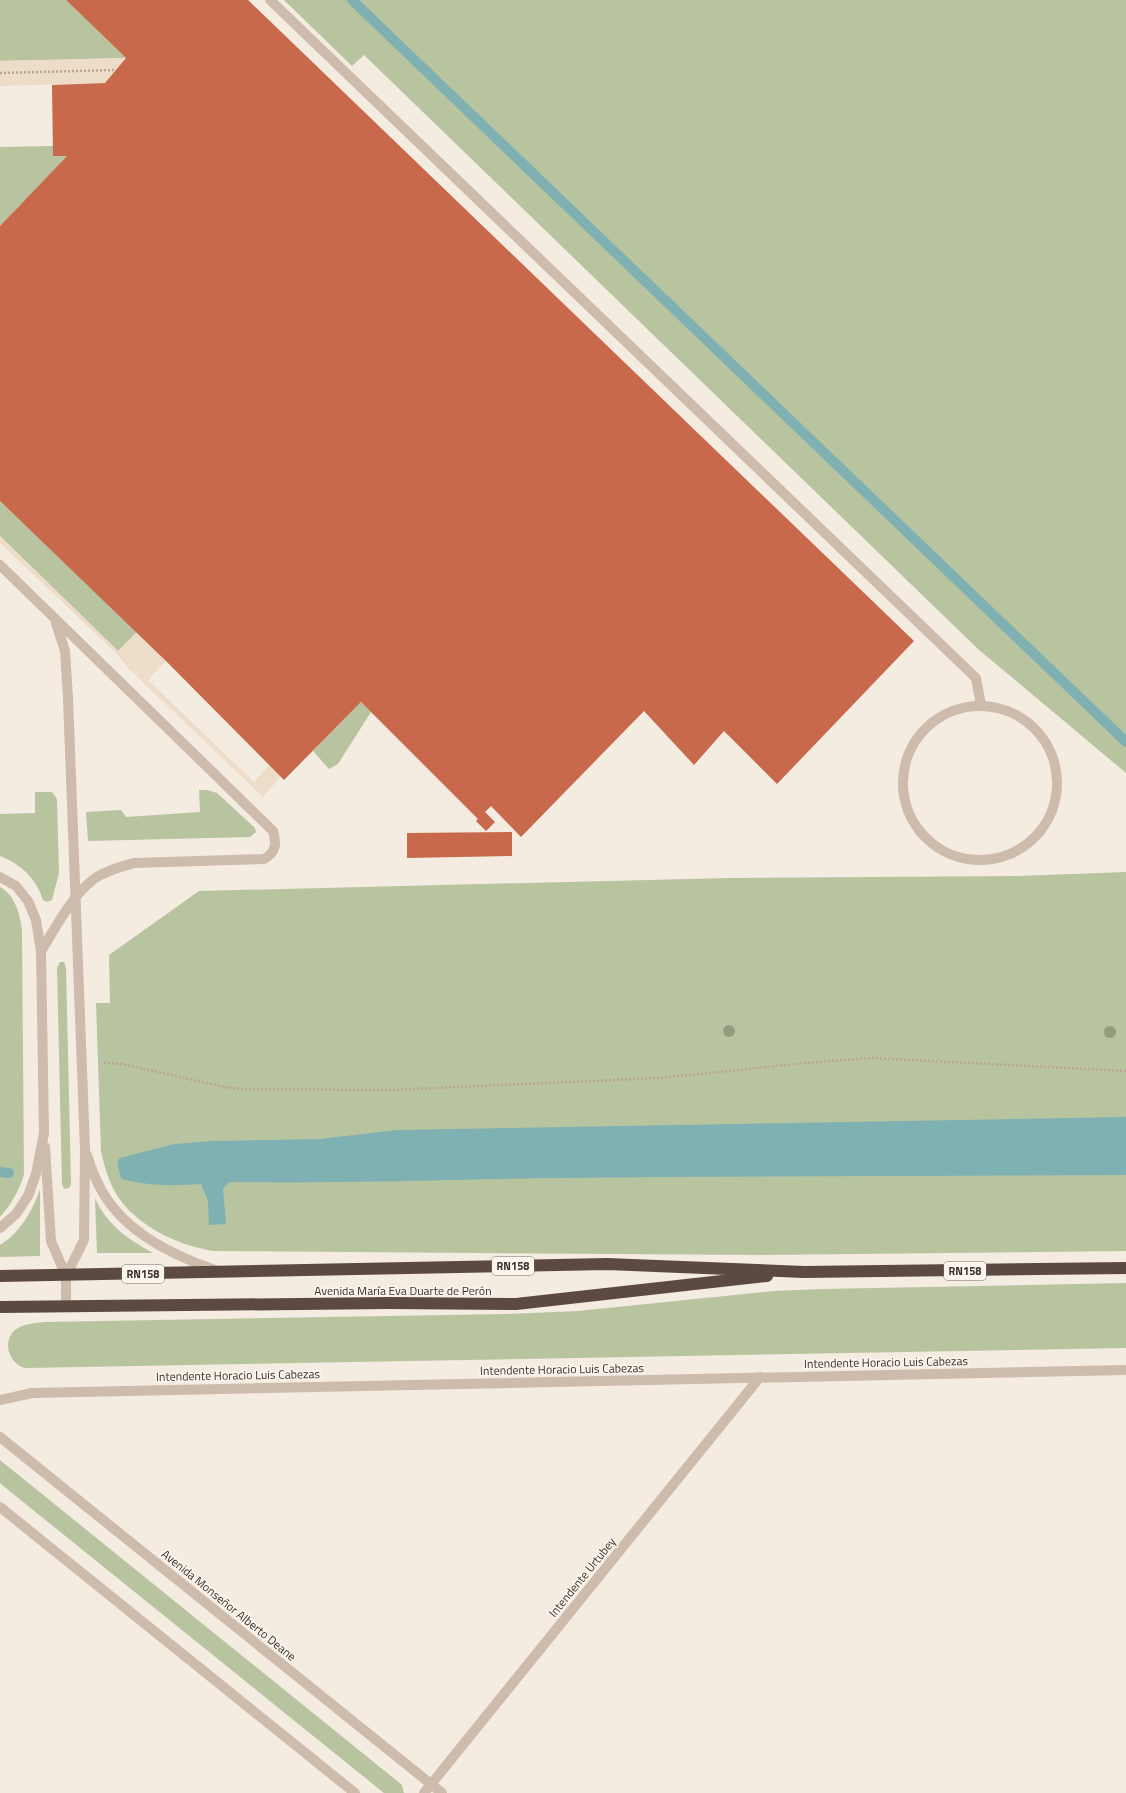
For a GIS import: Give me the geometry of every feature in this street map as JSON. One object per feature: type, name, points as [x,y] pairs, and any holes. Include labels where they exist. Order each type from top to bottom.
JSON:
[{"type":"highway","name":"Avenida María Eva Duarte de Perón","points":[[0,1276],[66,1276],[607,1264],[804,1272],[1126,1268]]},
{"type":"highway","name":"Avenida María Eva Duarte de Perón","points":[[0,1307],[389,1303],[516,1304],[804,1272]]},
{"type":"street","points":[[270,0],[976,678],[981,705]]},
{"type":"street","points":[[0,565],[273,831],[276,839],[275,849],[264,859],[134,863],[114,869],[95,878],[84,887],[41,951]]},
{"type":"street","points":[[56,621],[65,651],[85,1149],[84,1240],[66,1276]]},
{"type":"street","points":[[981,705],[1007,710],[1030,724],[1046,744],[1056,767],[1057,792],[1050,816],[1036,837],[1016,852],[993,859],[968,860],[944,852],[924,837],[910,817],[903,793],[904,766],[914,742],[931,722],[955,709],[981,705]]},
{"type":"street","points":[[0,877],[16,886],[28,901],[36,920],[41,951],[44,1133],[51,1241],[66,1276],[66,1307]]},
{"type":"street","points":[[0,1228],[16,1214],[28,1196],[36,1174],[44,1133]]},
{"type":"street","points":[[85,1149],[102,1192],[118,1213],[135,1229],[172,1253],[221,1272]]},
{"type":"street","name":"Intendente Horacio Luis Cabezas","points":[[0,1400],[32,1393],[1126,1370]]},
{"type":"street","name":"Intendente Urtubey","points":[[424,1793],[760,1378]]},
{"type":"street","name":"Avenida Monseñor Alberto Deane","points":[[0,1437],[442,1793]]},
{"type":"street","points":[[0,1507],[355,1793]]},
{"type":"path","points":[[0,73],[116,70]]},
{"type":"path","points":[[97,1063],[122,1064],[225,1087],[241,1089],[382,1090],[658,1078],[815,1062],[872,1058],[1126,1071]]},
{"type":"green space","points":[[0,0],[66,0],[126,58],[0,61]]},
{"type":"green space","points":[[284,0],[1126,0],[1126,773],[978,649],[364,55],[352,66]]},
{"type":"green space","points":[[53,146],[54,156],[67,156],[0,226],[0,147]]},
{"type":"green space","points":[[0,501],[137,632],[118,651],[0,536]]},
{"type":"green space","points":[[361,702],[371,712],[338,764],[329,769],[313,751]]},
{"type":"green space","points":[[199,790],[207,790],[217,793],[255,828],[256,832],[250,837],[88,841],[86,812],[121,810],[126,817],[200,812]]},
{"type":"green space","points":[[35,792],[52,792],[57,799],[59,873],[52,900],[47,902],[43,900],[36,885],[27,873],[15,863],[0,856],[0,814],[35,813]]},
{"type":"green space","points":[[1126,872],[1126,1251],[762,1255],[213,1251],[185,1244],[158,1232],[145,1224],[123,1204],[115,1192],[105,1167],[101,1151],[96,1003],[110,1003],[109,955],[199,891],[729,878],[1018,876]]},
{"type":"green space","points":[[0,887],[10,895],[16,906],[22,931],[24,1174],[15,1197],[0,1217]]},
{"type":"green space","points":[[60,962],[64,962],[66,968],[71,1184],[69,1188],[64,1189],[62,1184],[57,968]]},
{"type":"green space","points":[[40,1189],[40,1256],[0,1257],[0,1245],[20,1228],[30,1213]]},
{"type":"green space","points":[[95,1198],[105,1216],[119,1230],[135,1243],[153,1253],[97,1253]]},
{"type":"green space","points":[[1126,1283],[1126,1348],[27,1368],[16,1363],[9,1353],[8,1347],[11,1335],[15,1330],[25,1325],[44,1322],[506,1314],[578,1311],[774,1291]]},
{"type":"green space","points":[[0,1460],[402,1785],[404,1793],[384,1793],[7,1489],[0,1483]]},
{"type":"shaded area","points":[[126,58],[105,83],[0,86],[0,61]]},
{"type":"shaded area","points":[[0,536],[118,651],[137,632],[166,661],[148,680],[254,782],[270,765],[281,776],[263,797],[129,669],[116,653],[0,543]]},
{"type":"water","points":[[1126,1117],[1126,1175],[632,1177],[229,1182],[223,1189],[226,1224],[209,1225],[208,1201],[201,1184],[161,1185],[121,1179],[117,1162],[120,1158],[174,1144],[212,1141],[320,1139],[397,1130]]},
{"type":"building","points":[[66,0],[248,0],[914,641],[777,784],[724,731],[694,765],[644,711],[521,837],[491,806],[485,812],[495,822],[486,831],[476,821],[478,819],[361,702],[284,780],[166,661],[0,501],[0,226],[67,156],[53,156],[52,85],[105,83],[126,58]]},
{"type":"building","points":[[512,832],[512,856],[407,858],[407,833]]},
{"type":"waterway","points":[[352,0],[1126,742]]},
{"type":"waterway","points":[[0,1172],[9,1173]]}]
